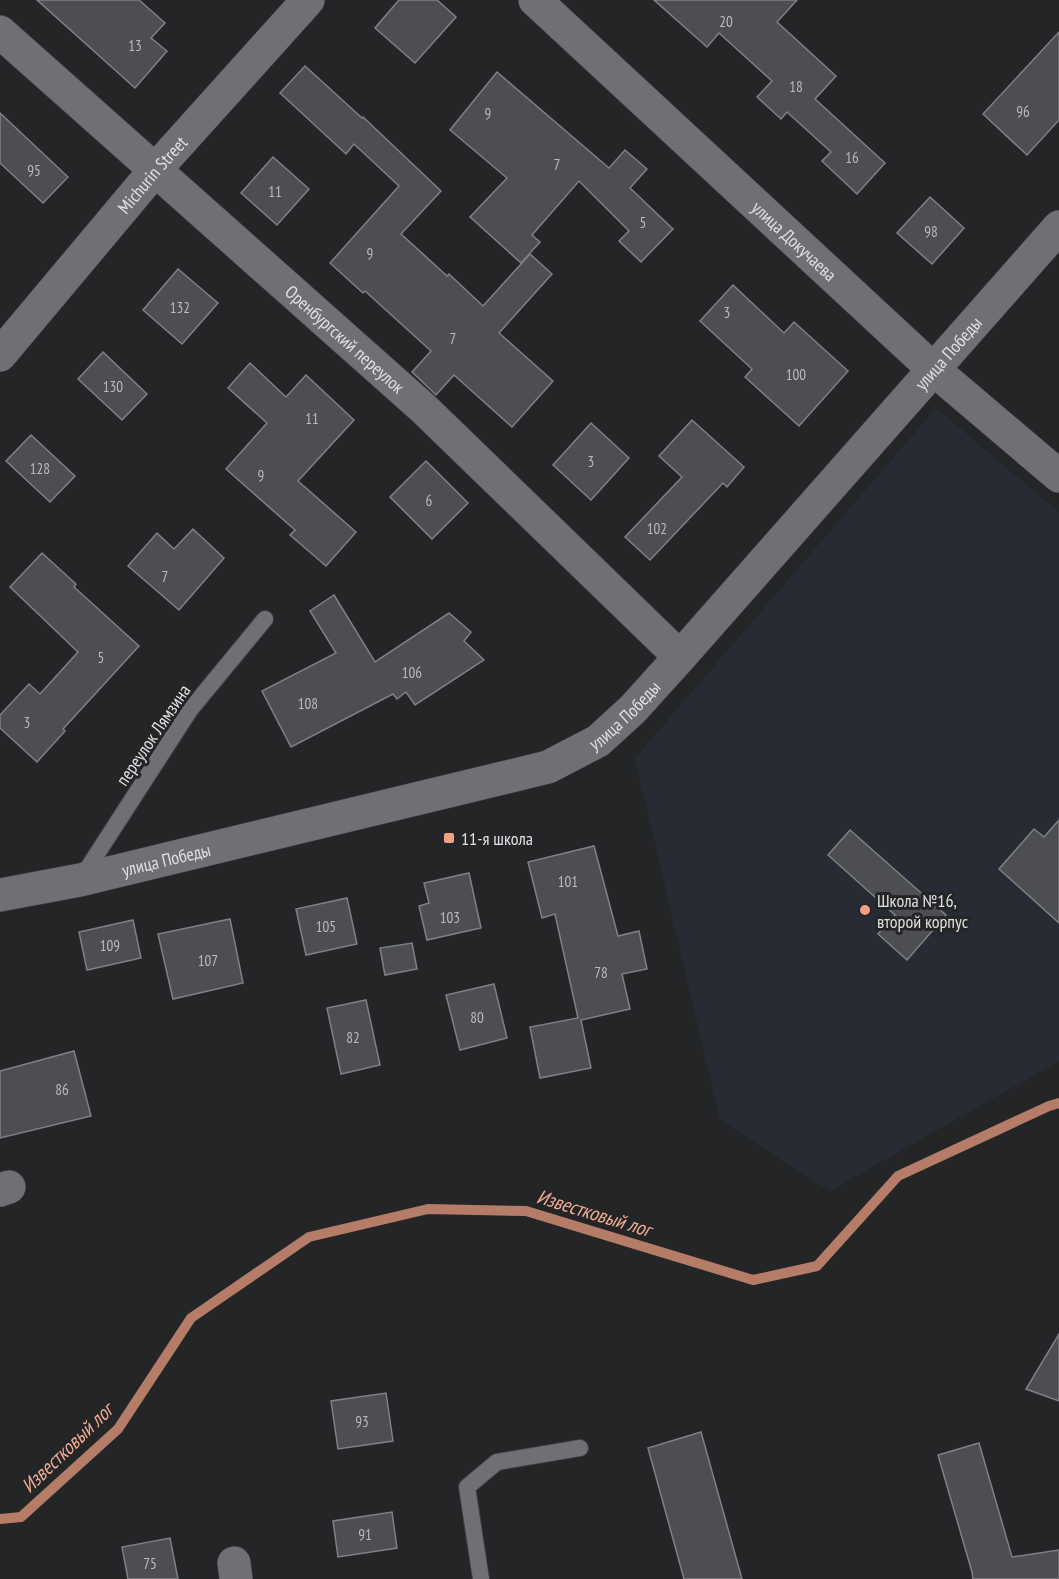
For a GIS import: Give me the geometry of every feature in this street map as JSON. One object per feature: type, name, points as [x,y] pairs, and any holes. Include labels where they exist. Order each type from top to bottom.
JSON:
[{"type":"street","name":"Michurin Street","points":[[0,355],[155,170],[308,0]]},
{"type":"street","name":"улица Докучаева","points":[[535,0],[933,369],[1059,476]]},
{"type":"street","name":"Оренбургский переулок","points":[[0,32],[423,408],[680,657]]},
{"type":"street","name":"улица Победы","points":[[0,895],[80,880],[548,767],[598,741],[633,709],[680,657],[1059,227]]},
{"type":"lane","name":"переулок Лямзина","points":[[80,880],[190,710],[265,619]]},
{"type":"lane","points":[[481,1579],[467,1487],[497,1462],[580,1448]]},
{"type":"shaded area","name":"Школа №16, второй корпус","points":[[936,408],[1059,512],[1059,1061],[830,1191],[720,1120],[635,758]]},
{"type":"building","points":[[37,0],[139,0],[165,23],[151,38],[167,51],[135,88]]},
{"type":"building","points":[[399,0],[437,0],[456,17],[415,63],[375,28]]},
{"type":"building","points":[[654,0],[797,0],[777,22],[836,76],[815,99],[885,163],[857,194],[822,161],[831,152],[787,112],[781,119],[757,97],[772,81],[719,33],[707,47]]},
{"type":"building","points":[[1059,32],[1059,120],[1027,155],[983,114]]},
{"type":"building","points":[[305,66],[441,191],[401,234],[447,276],[449,274],[483,306],[530,254],[552,274],[499,333],[553,381],[512,427],[454,375],[436,395],[412,372],[431,351],[365,291],[363,293],[330,263],[399,186],[354,144],[346,154],[280,93]]},
{"type":"building","points":[[497,72],[609,168],[625,150],[647,169],[630,188],[673,229],[641,262],[619,241],[629,231],[579,181],[532,235],[540,242],[521,263],[470,217],[507,178],[450,130]]},
{"type":"building","points":[[0,113],[68,177],[43,203],[0,163]]},
{"type":"building","points":[[273,157],[309,189],[277,225],[241,193]]},
{"type":"building","points":[[930,197],[964,228],[932,264],[897,233]]},
{"type":"building","points":[[178,269],[218,303],[182,344],[143,310]]},
{"type":"building","points":[[733,285],[784,333],[794,322],[848,371],[799,426],[745,377],[752,369],[700,321]]},
{"type":"building","points":[[103,352],[147,394],[122,420],[78,379]]},
{"type":"building","points":[[250,363],[286,397],[306,375],[354,420],[298,481],[356,532],[326,566],[290,535],[295,530],[226,469],[267,423],[228,388]]},
{"type":"building","points":[[692,420],[744,467],[727,487],[723,483],[650,560],[625,537],[682,477],[659,456]]},
{"type":"building","points":[[591,423],[629,458],[591,500],[553,465]]},
{"type":"building","points":[[31,435],[75,476],[50,502],[6,461]]},
{"type":"building","points":[[426,461],[468,503],[432,539],[390,497]]},
{"type":"building","points":[[193,529],[224,558],[179,610],[128,566],[157,533],[174,549]]},
{"type":"building","points":[[42,553],[76,584],[74,587],[139,646],[63,729],[65,731],[37,762],[0,728],[0,715],[29,684],[40,694],[78,652],[10,587]]},
{"type":"building","points":[[334,595],[375,662],[449,613],[471,632],[464,641],[484,660],[415,705],[406,692],[397,699],[393,694],[291,747],[262,691],[336,653],[310,611]]},
{"type":"building","points":[[1059,820],[1059,923],[999,869],[1034,829],[1044,837]]},
{"type":"building","points":[[850,830],[946,915],[907,960],[878,934],[895,915],[828,855]]},
{"type":"building","points":[[594,846],[618,936],[639,931],[647,969],[622,974],[630,1009],[581,1020],[591,1068],[540,1078],[530,1027],[578,1018],[555,914],[542,918],[528,862]]},
{"type":"building","points":[[469,873],[481,928],[427,940],[419,906],[429,903],[424,883]]},
{"type":"building","points":[[347,898],[357,944],[306,955],[296,909]]},
{"type":"building","points":[[230,919],[243,983],[173,999],[158,934]]},
{"type":"building","points":[[133,920],[141,958],[87,970],[79,932]]},
{"type":"building","points":[[412,943],[417,969],[385,975],[380,948]]},
{"type":"building","points":[[494,984],[507,1038],[460,1050],[446,995]]},
{"type":"building","points":[[366,1000],[380,1065],[341,1074],[327,1008]]},
{"type":"building","points":[[74,1051],[91,1116],[0,1138],[0,1071]]},
{"type":"building","points":[[1059,1334],[1059,1401],[1026,1389]]},
{"type":"building","points":[[386,1393],[393,1441],[338,1449],[331,1401]]},
{"type":"building","points":[[701,1432],[742,1579],[684,1579],[648,1448]]},
{"type":"building","points":[[979,1443],[1012,1557],[1059,1550],[1059,1579],[973,1579],[938,1455]]},
{"type":"building","points":[[392,1512],[397,1548],[338,1557],[333,1521]]},
{"type":"building","points":[[170,1538],[178,1579],[128,1579],[122,1547]]},
{"type":"waterway","name":"Известковый лог","points":[[0,1519],[21,1517],[118,1429],[191,1318],[309,1237],[428,1209],[526,1211],[753,1280],[817,1266],[898,1176],[1059,1103]]},
{"type":"place","name":"11-я школа","points":[[449,838]]},
{"type":"place","name":"Школа №16, второй корпус","points":[[865,910]]}]
